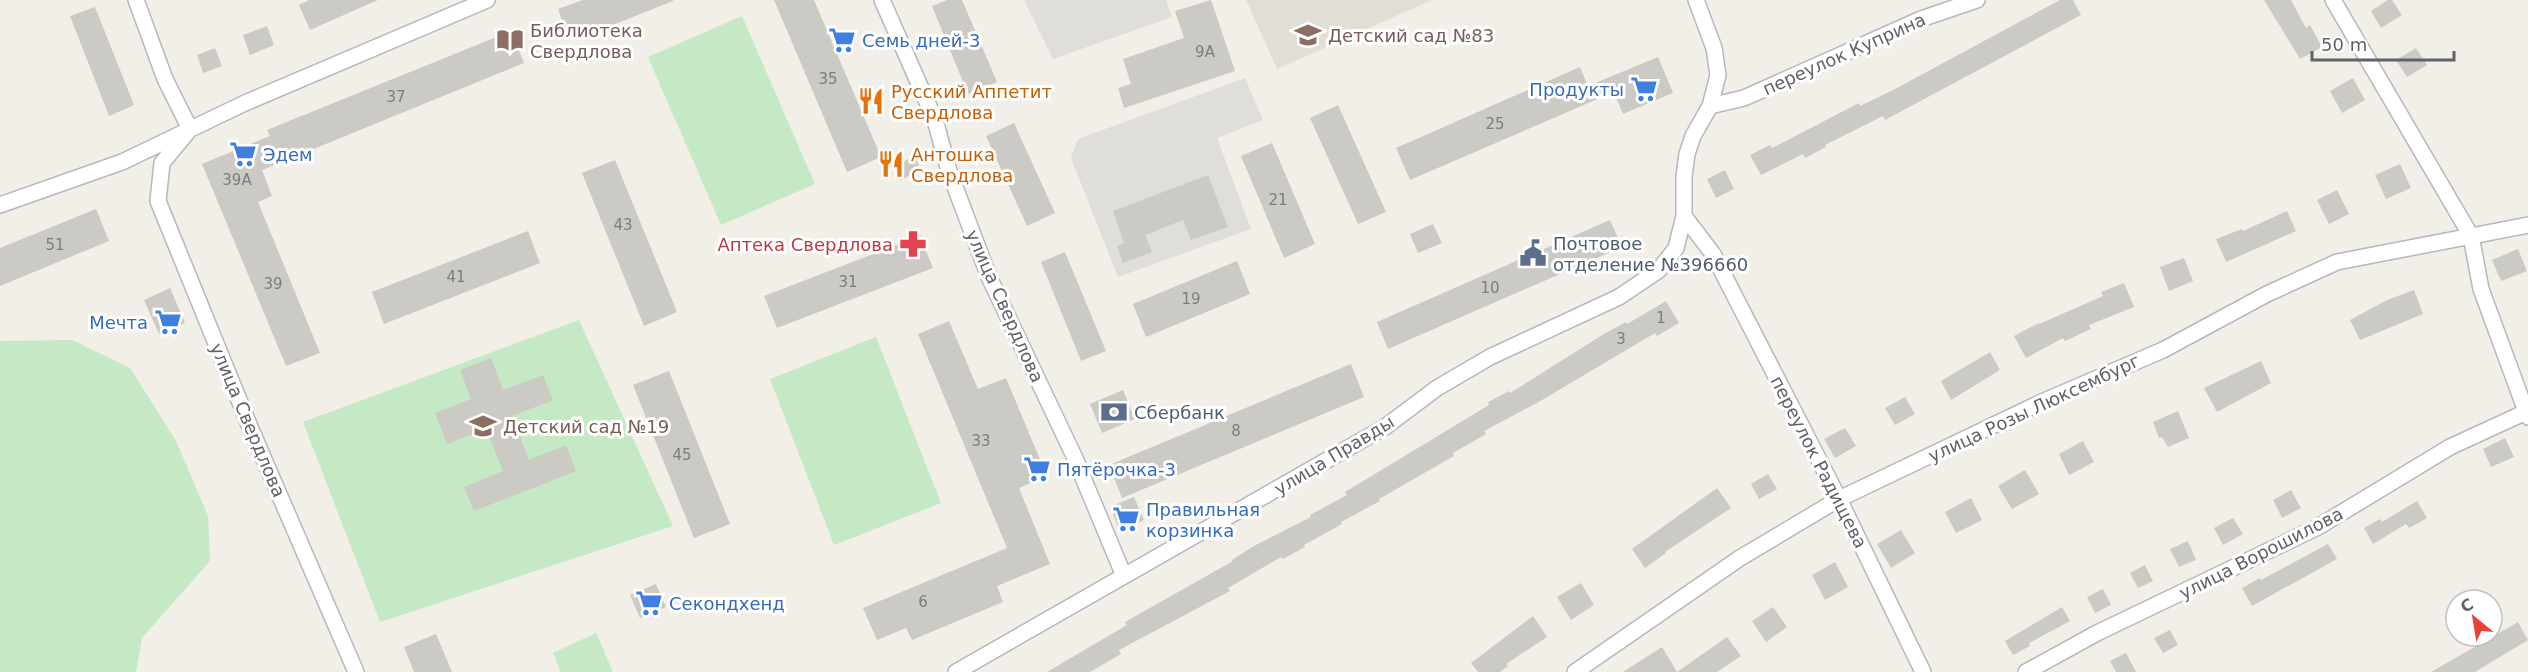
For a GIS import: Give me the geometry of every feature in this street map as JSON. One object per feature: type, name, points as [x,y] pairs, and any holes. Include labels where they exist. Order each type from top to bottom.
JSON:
[{"type":"street","points":[[136,0],[165,79],[190,129]]},
{"type":"street","points":[[0,205],[122,162],[245,103],[487,0]]},
{"type":"street","name":"улица Свердлова","points":[[882,0],[934,120],[949,171],[989,278],[1074,456],[1124,576]]},
{"type":"street","name":"улица Правды","points":[[956,672],[1385,427],[1437,388],[1490,357],[1619,297],[1659,270],[1676,249],[1684,216],[1684,176],[1687,154],[1693,136],[1710,106],[1718,75],[1714,48],[1696,0]]},
{"type":"street","name":"переулок Куприна","points":[[1710,106],[1753,94],[1922,19],[1977,0]]},
{"type":"street","points":[[2333,0],[2471,236],[2481,289],[2527,415]]},
{"type":"street","name":"улица Свердлова","points":[[190,129],[162,163],[159,201],[242,406],[356,672]]},
{"type":"street","name":"переулок Радищева","points":[[1684,216],[1713,254],[1839,499],[1923,672]]},
{"type":"street","name":"улица Розы Люксембург","points":[[1575,672],[1740,558],[1839,499],[2042,402],[2163,350],[2267,294],[2337,262],[2528,225]]},
{"type":"street","name":"улица Ворошилова","points":[[2026,672],[2097,633],[2318,527],[2450,447],[2527,415]]},
{"type":"shaded area","points":[[1024,0],[1166,0],[1172,17],[1053,59]]},
{"type":"shaded area","name":"Детский сад №83","points":[[1246,0],[1432,0],[1277,69]]},
{"type":"shaded area","points":[[1245,78],[1263,120],[1217,138],[1251,229],[1118,277],[1071,158],[1078,139]]},
{"type":"green space","points":[[742,16],[815,184],[721,225],[648,57]]},
{"type":"green space","points":[[579,320],[673,526],[380,622],[303,422]]},
{"type":"green space","points":[[876,337],[941,503],[834,545],[770,379]]},
{"type":"green space","points":[[72,340],[130,368],[176,441],[208,516],[210,561],[142,638],[136,672],[0,672],[0,341]]},
{"type":"green space","points":[[596,633],[613,672],[561,672],[553,653]]},
{"type":"building","points":[[309,0],[378,0],[310,30],[299,5]]},
{"type":"building","points":[[583,0],[673,1],[598,31],[597,28],[569,39],[558,9]]},
{"type":"building","points":[[774,0],[814,0],[881,157],[847,172]]},
{"type":"building","points":[[947,0],[962,0],[997,82],[968,94],[932,6]]},
{"type":"building","points":[[1211,0],[1235,71],[1124,108],[1118,88],[1131,84],[1123,59],[1184,38],[1175,11]]},
{"type":"building","points":[[2060,0],[2073,0],[2081,15],[1885,120],[1883,116],[1825,145],[1826,147],[1805,158],[1803,154],[1761,175],[1750,155],[1770,145],[1772,148],[1859,103],[1860,106],[1895,89]]},
{"type":"building","points":[[2264,0],[2291,0],[2306,28],[2310,25],[2322,47],[2300,59]]},
{"type":"building","points":[[2388,0],[2392,0],[2402,15],[2381,28],[2371,11]]},
{"type":"building","points":[[95,7],[134,105],[109,116],[70,16]]},
{"type":"building","points":[[267,26],[274,45],[250,55],[243,35]]},
{"type":"building","points":[[511,31],[524,63],[262,170],[272,196],[258,202],[320,353],[286,366],[202,164],[270,136],[267,130]]},
{"type":"building","points":[[215,48],[222,66],[203,73],[197,55]]},
{"type":"building","points":[[2416,48],[2427,65],[2407,77],[2396,60]]},
{"type":"building","points":[[1658,57],[1673,93],[1623,114],[1614,92],[1410,180],[1396,148],[1580,67],[1588,86]]},
{"type":"building","points":[[2353,78],[2365,100],[2342,113],[2330,91]]},
{"type":"building","points":[[1338,105],[1386,212],[1358,224],[1310,118]]},
{"type":"building","points":[[1014,123],[1055,213],[1027,226],[986,136]]},
{"type":"building","points":[[1272,143],[1315,244],[1284,258],[1241,156]]},
{"type":"building","points":[[915,156],[921,170],[901,180],[894,166]]},
{"type":"building","points":[[615,160],[677,312],[644,326],[582,173]]},
{"type":"building","points":[[2400,164],[2411,188],[2386,199],[2375,175]]},
{"type":"building","points":[[1725,170],[1734,189],[1716,198],[1707,179]]},
{"type":"building","points":[[1208,175],[1228,227],[1191,240],[1183,220],[1145,235],[1152,252],[1123,263],[1117,246],[1124,243],[1113,211]]},
{"type":"building","points":[[2337,190],[2349,214],[2329,224],[2317,200]]},
{"type":"building","points":[[96,209],[109,241],[0,286],[0,248]]},
{"type":"building","points":[[2287,211],[2296,231],[2226,262],[2216,239],[2242,229],[2243,231]]},
{"type":"building","points":[[1610,220],[1622,247],[1388,349],[1377,322]]},
{"type":"building","points":[[1433,224],[1442,243],[1418,253],[1410,234]]},
{"type":"building","points":[[528,231],[540,263],[384,324],[372,292]]},
{"type":"building","points":[[920,236],[933,268],[777,328],[764,296]]},
{"type":"building","points":[[2518,249],[2527,271],[2501,281],[2492,260]]},
{"type":"building","points":[[1065,252],[1106,351],[1081,361],[1041,262]]},
{"type":"building","points":[[2184,258],[2193,281],[2169,291],[2160,267]]},
{"type":"building","points":[[1237,261],[1250,294],[1146,337],[1133,304]]},
{"type":"building","points":[[2124,283],[2134,307],[2089,325],[2091,329],[2065,341],[2063,338],[2026,358],[2014,336],[2103,296],[2101,292]]},
{"type":"building","points":[[170,288],[185,323],[159,334],[144,300]]},
{"type":"building","points":[[2414,290],[2423,314],[2360,340],[2350,320],[2387,300]]},
{"type":"building","points":[[1666,301],[1679,323],[1657,336],[1655,333],[1537,403],[1484,431],[1486,434],[1453,453],[1454,456],[1341,522],[1342,524],[1304,545],[1305,547],[1283,559],[1281,557],[1228,588],[1230,591],[1119,650],[1121,654],[1090,672],[1047,672],[1127,625],[1125,622],[1233,561],[1252,547],[1311,517],[1310,515],[1347,495],[1345,492],[1489,405],[1488,402],[1509,391],[1510,393],[1604,334],[1626,322],[1627,324]]},
{"type":"building","points":[[949,321],[978,389],[1006,378],[1047,476],[1019,488],[1050,564],[997,586],[1003,602],[912,640],[906,628],[877,640],[863,608],[1007,548],[918,334]]},
{"type":"building","points":[[1990,352],[2000,370],[1951,400],[1941,381]]},
{"type":"building","points":[[491,358],[503,390],[543,375],[553,400],[512,416],[529,460],[566,445],[576,471],[474,511],[464,487],[503,471],[486,429],[447,444],[435,413],[471,399],[460,370]]},
{"type":"building","points":[[2261,361],[2271,383],[2217,412],[2204,388]]},
{"type":"building","points":[[1351,364],[1364,397],[1122,498],[1109,465]]},
{"type":"building","points":[[669,371],[730,524],[694,538],[633,385]]},
{"type":"building","points":[[1123,390],[1135,419],[1102,433],[1090,404]]},
{"type":"building","points":[[1905,397],[1915,414],[1895,425],[1885,408]]},
{"type":"building","points":[[2178,411],[2189,438],[2168,447],[2162,437],[2159,438],[2153,422]]},
{"type":"building","points":[[1845,428],[1856,446],[1835,458],[1824,439]]},
{"type":"building","points":[[2505,438],[2514,457],[2491,467],[2483,449]]},
{"type":"building","points":[[2083,441],[2094,462],[2069,475],[2059,454]]},
{"type":"building","points":[[2025,470],[2039,494],[2012,509],[1998,486]]},
{"type":"building","points":[[1768,474],[1777,489],[1759,499],[1751,484]]},
{"type":"building","points":[[1717,488],[1731,508],[1645,568],[1632,549]]},
{"type":"building","points":[[2291,490],[2301,508],[2282,518],[2273,500]]},
{"type":"building","points":[[1134,497],[1144,520],[1120,531],[1110,507]]},
{"type":"building","points":[[1971,498],[1982,520],[1956,533],[1945,512]]},
{"type":"building","points":[[2417,501],[2427,518],[2409,528],[2406,524],[2373,544],[2364,528],[2380,519],[2382,522]]},
{"type":"building","points":[[2233,518],[2243,534],[2223,545],[2214,528]]},
{"type":"building","points":[[1901,530],[1915,553],[1891,568],[1877,544]]},
{"type":"building","points":[[2188,541],[2196,560],[2179,567],[2170,549]]},
{"type":"building","points":[[2328,544],[2337,559],[2252,606],[2242,588]]},
{"type":"building","points":[[1835,562],[1848,587],[1825,600],[1812,575]]},
{"type":"building","points":[[2145,565],[2153,581],[2138,588],[2130,573]]},
{"type":"building","points":[[1581,583],[1594,605],[1571,620],[1557,597]]},
{"type":"building","points":[[656,584],[666,607],[640,618],[630,595]]},
{"type":"building","points":[[2103,589],[2111,605],[2095,613],[2087,597]]},
{"type":"building","points":[[1773,607],[1787,627],[1766,642],[1752,621]]},
{"type":"building","points":[[2062,607],[2070,621],[2029,643],[2030,646],[2013,655],[2005,641]]},
{"type":"building","points":[[1533,616],[1547,637],[1506,664],[1508,666],[1500,672],[1478,672],[1471,663]]},
{"type":"building","points":[[2518,622],[2528,640],[2475,672],[2431,672],[2473,648],[2504,648],[2504,630]]},
{"type":"building","points":[[2170,630],[2178,645],[2163,653],[2154,638]]},
{"type":"building","points":[[436,634],[452,672],[414,672],[404,647]]},
{"type":"building","points":[[1727,637],[1741,656],[1717,672],[1677,672]]},
{"type":"building","points":[[1662,647],[1677,672],[1623,672]]},
{"type":"building","points":[[2126,653],[2136,672],[2116,672],[2110,661]]},
{"type":"place","name":"Детский сад №83","points":[[1308,35]]},
{"type":"place","name":"Библиотека Свердлова","points":[[510,40]]},
{"type":"place","name":"Семь дней-3","points":[[842,40]]},
{"type":"place","name":"Продукты","points":[[1644,89]]},
{"type":"place","name":"Русский Аппетит Свердлова","points":[[871,101]]},
{"type":"place","name":"Эдем","points":[[243,154]]},
{"type":"place","name":"Антошка Свердлова","points":[[891,164]]},
{"type":"place","name":"Аптека Свердлова","points":[[913,244]]},
{"type":"place","name":"Почтовое отделение №396660","points":[[1533,253]]},
{"type":"place","name":"Мечта","points":[[168,322]]},
{"type":"place","name":"Сбербанк","points":[[1114,412]]},
{"type":"place","name":"Детский сад №19","points":[[483,426]]},
{"type":"place","name":"Пятёрочка-3","points":[[1037,469]]},
{"type":"place","name":"Правильная корзинка","points":[[1126,519]]},
{"type":"place","name":"Секондхенд","points":[[649,603]]}]
